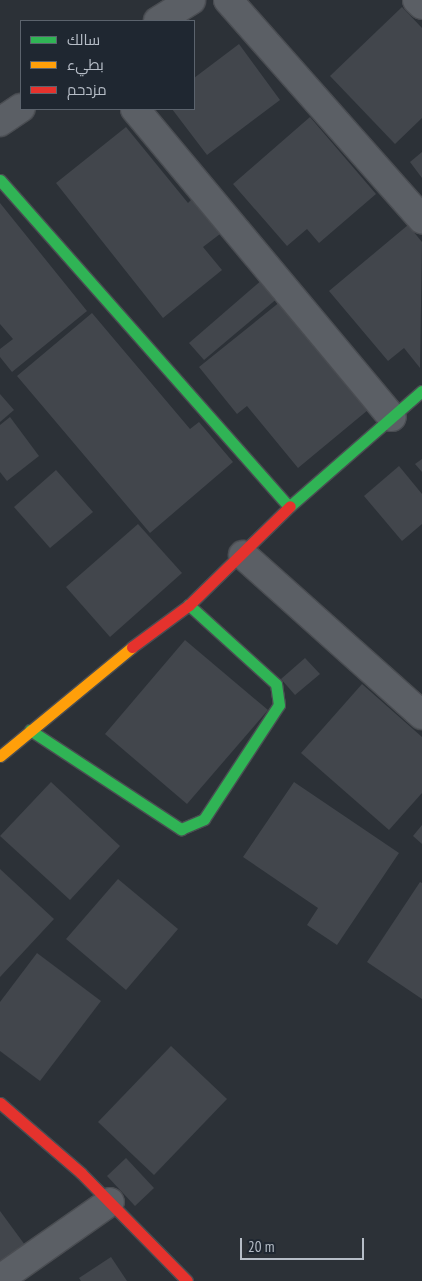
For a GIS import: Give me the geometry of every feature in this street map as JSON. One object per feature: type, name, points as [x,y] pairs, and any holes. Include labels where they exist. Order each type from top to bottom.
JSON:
[{"type":"street","points":[[160,20],[191,0]]},
{"type":"street","points":[[228,0],[422,219]]},
{"type":"street","points":[[417,0],[422,5]]},
{"type":"street","points":[[0,122],[20,109]]},
{"type":"street","points":[[136,110],[392,417]]},
{"type":"street","points":[[0,180],[289,507]]},
{"type":"street","points":[[0,756],[126,651],[189,605],[243,555],[289,507],[422,391]]},
{"type":"street","points":[[243,555],[422,715]]},
{"type":"street","points":[[30,730],[181,829],[204,819],[279,705],[276,684],[189,605]]},
{"type":"street","points":[[0,1104],[110,1202],[187,1281]]},
{"type":"street","points":[[0,1279],[110,1202]]},
{"type":"building","points":[[402,7],[422,28],[422,118],[395,144],[330,76]]},
{"type":"building","points":[[239,44],[280,100],[207,155],[173,110],[195,110],[195,77]]},
{"type":"building","points":[[310,117],[376,194],[319,243],[307,229],[287,246],[233,184]]},
{"type":"building","points":[[126,127],[188,203],[192,199],[220,234],[203,247],[222,270],[163,318],[56,183]]},
{"type":"building","points":[[422,152],[422,178],[410,162]]},
{"type":"building","points":[[0,203],[87,311],[12,372],[0,357],[0,349],[13,339],[0,324]]},
{"type":"building","points":[[408,225],[422,242],[420,368],[404,348],[388,361],[329,291]]},
{"type":"building","points":[[263,279],[279,297],[204,360],[189,343]]},
{"type":"building","points":[[286,297],[374,405],[298,468],[247,406],[237,414],[199,367]]},
{"type":"building","points":[[92,313],[190,429],[199,422],[233,462],[150,533],[17,376]]},
{"type":"building","points":[[0,394],[14,410],[0,422]]},
{"type":"building","points":[[10,417],[39,456],[7,481],[0,472],[0,425]]},
{"type":"building","points":[[422,459],[422,472],[415,464]]},
{"type":"building","points":[[399,466],[422,494],[422,524],[402,541],[364,496]]},
{"type":"building","points":[[56,470],[93,512],[50,548],[14,507]]},
{"type":"building","points":[[138,524],[182,573],[110,637],[66,587]]},
{"type":"building","points":[[185,640],[268,710],[187,804],[105,734]]},
{"type":"building","points":[[305,658],[320,674],[295,695],[281,679]]},
{"type":"building","points":[[362,684],[422,737],[422,793],[389,830],[301,753]]},
{"type":"building","points":[[51,782],[120,846],[70,900],[0,836]]},
{"type":"building","points":[[294,782],[399,853],[337,945],[307,925],[318,908],[243,857]]},
{"type":"building","points":[[422,825],[422,844],[413,836]]},
{"type":"building","points":[[0,869],[54,919],[0,977]]},
{"type":"building","points":[[118,879],[178,929],[126,990],[66,939]]},
{"type":"building","points":[[420,882],[422,883],[422,999],[367,962]]},
{"type":"building","points":[[37,953],[101,1001],[40,1081],[0,1051],[0,1002]]},
{"type":"building","points":[[171,1046],[227,1099],[154,1175],[98,1122]]},
{"type":"building","points":[[126,1158],[154,1188],[135,1206],[107,1176]]},
{"type":"building","points":[[0,1211],[25,1245],[0,1264]]},
{"type":"building","points":[[111,1257],[127,1281],[81,1281],[79,1278]]},
{"type":"traffic: fast","points":[[0,180],[289,507]]},
{"type":"traffic: fast","points":[[290,506],[422,391]]},
{"type":"traffic: fast","points":[[30,730],[181,829],[204,819],[279,705],[276,684],[189,605]]},
{"type":"traffic: slow","points":[[0,756],[132,647]]},
{"type":"traffic: jam","points":[[132,647],[189,605],[290,506]]},
{"type":"traffic: jam","points":[[0,1103],[81,1173],[187,1281]]}]
